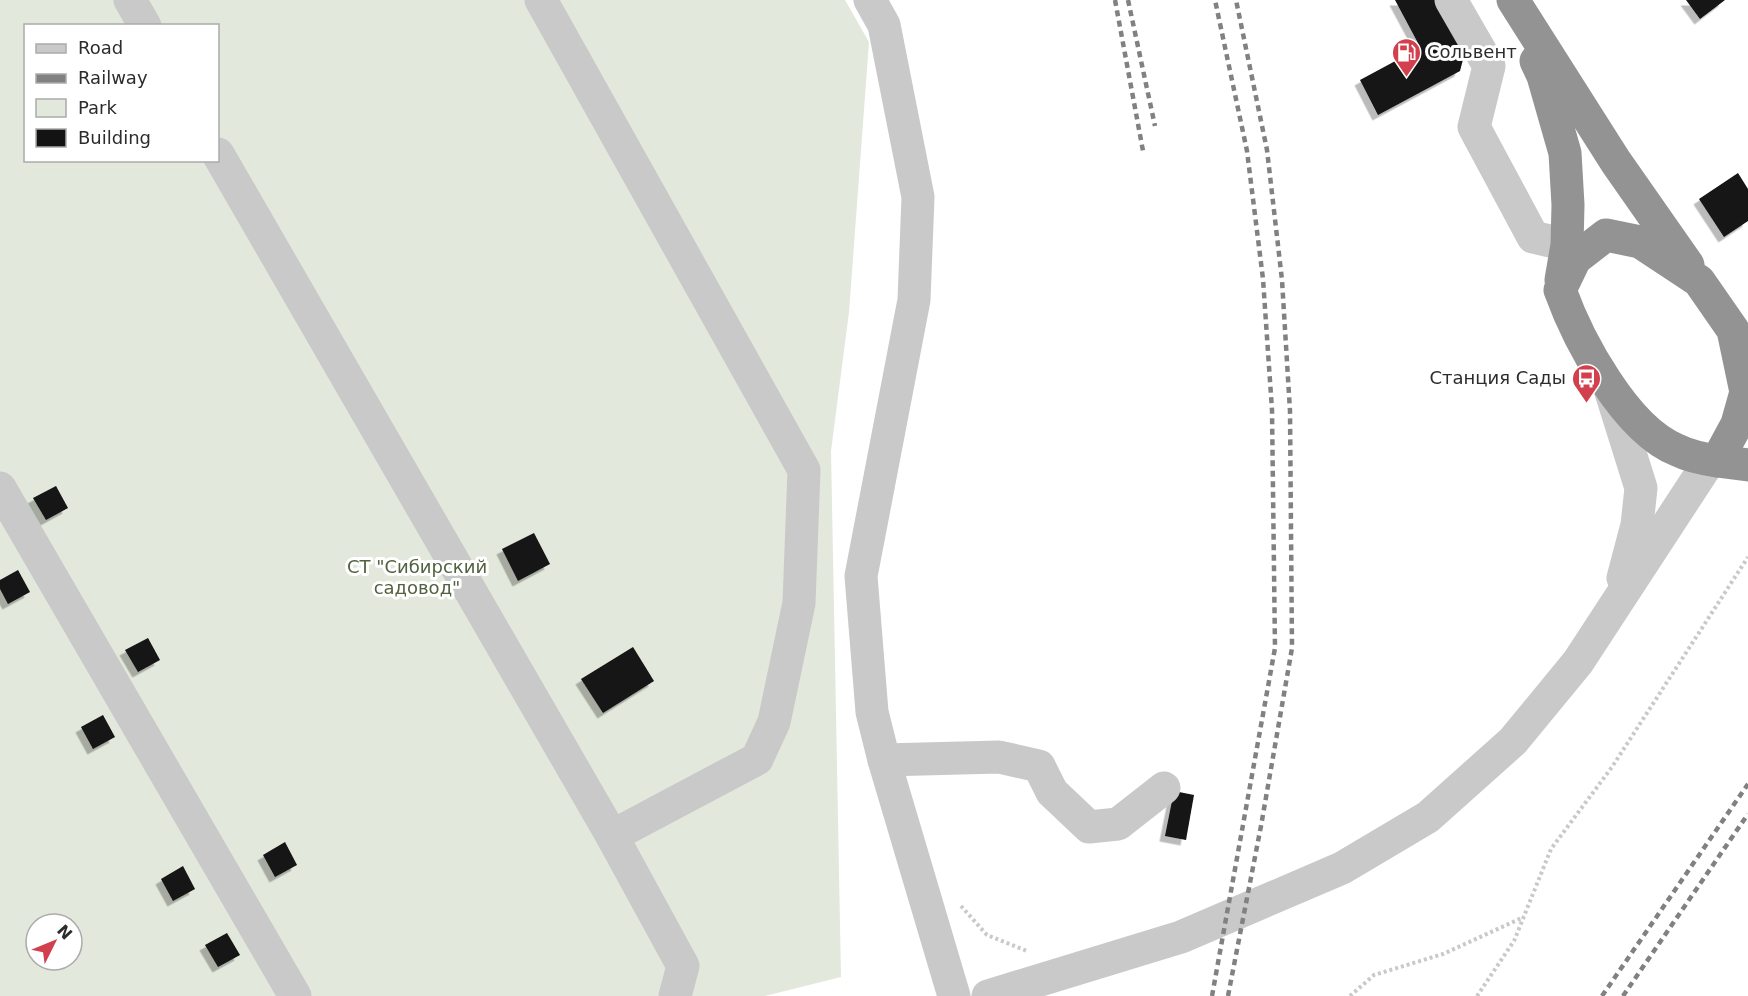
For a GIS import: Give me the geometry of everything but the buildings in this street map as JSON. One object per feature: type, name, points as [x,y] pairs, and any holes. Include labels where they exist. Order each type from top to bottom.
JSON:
[{"type":"highway","points":[[1507,0],[1543,76],[1565,153],[1568,205],[1567,246],[1560,290],[1572,322],[1610,389],[1648,432],[1675,450],[1725,462],[1746,392],[1740,340],[1616,162],[1513,0]]},
{"type":"highway","points":[[1560,290],[1575,259],[1606,235],[1640,242],[1699,281]]},
{"type":"street","points":[[130,0],[143,24]]},
{"type":"street","points":[[541,0],[804,470],[799,603],[774,722],[758,759],[612,836]]},
{"type":"street","points":[[870,0],[885,25],[918,197],[915,300],[861,576],[872,712],[954,996]]},
{"type":"street","points":[[1451,0],[1489,66],[1474,127],[1533,237],[1567,246]]},
{"type":"street","points":[[219,156],[612,836],[683,966],[675,996]]},
{"type":"street","points":[[1610,389],[1641,488],[1637,525],[1615,606]]},
{"type":"street","points":[[988,996],[1181,937],[1342,868],[1428,817],[1513,741],[1578,662],[1615,606],[1725,462]]},
{"type":"street","points":[[0,488],[295,996]]},
{"type":"street","points":[[884,760],[999,757],[1039,766],[1052,792],[1089,827],[1118,824],[1164,788]]},
{"type":"path","points":[[1477,996],[1514,941],[1551,849],[1612,767],[1748,556]]},
{"type":"path","points":[[927,903],[953,897],[987,935],[1034,954]]},
{"type":"path","points":[[1350,996],[1374,975],[1443,954],[1524,916]]},
{"type":"green space","name":"СТ \"Сибирский садовод\"","points":[[0,0],[845,0],[869,42],[849,312],[831,451],[841,977],[765,996],[0,996]]},
{"type":"railway","points":[[1115,0],[1143,151]]},
{"type":"railway","points":[[1128,0],[1155,126]]},
{"type":"railway","points":[[1212,996],[1275,648],[1272,410],[1263,279],[1247,151],[1215,0]]},
{"type":"railway","points":[[1228,996],[1292,648],[1290,411],[1282,280],[1267,150],[1236,0]]},
{"type":"railway","points":[[1602,996],[1748,784]]},
{"type":"railway","points":[[1623,996],[1748,814]]},
{"type":"place","name":"Сольвент","points":[[1406,78]]},
{"type":"place","name":"Станция Сады","points":[[1587,404]]}]
